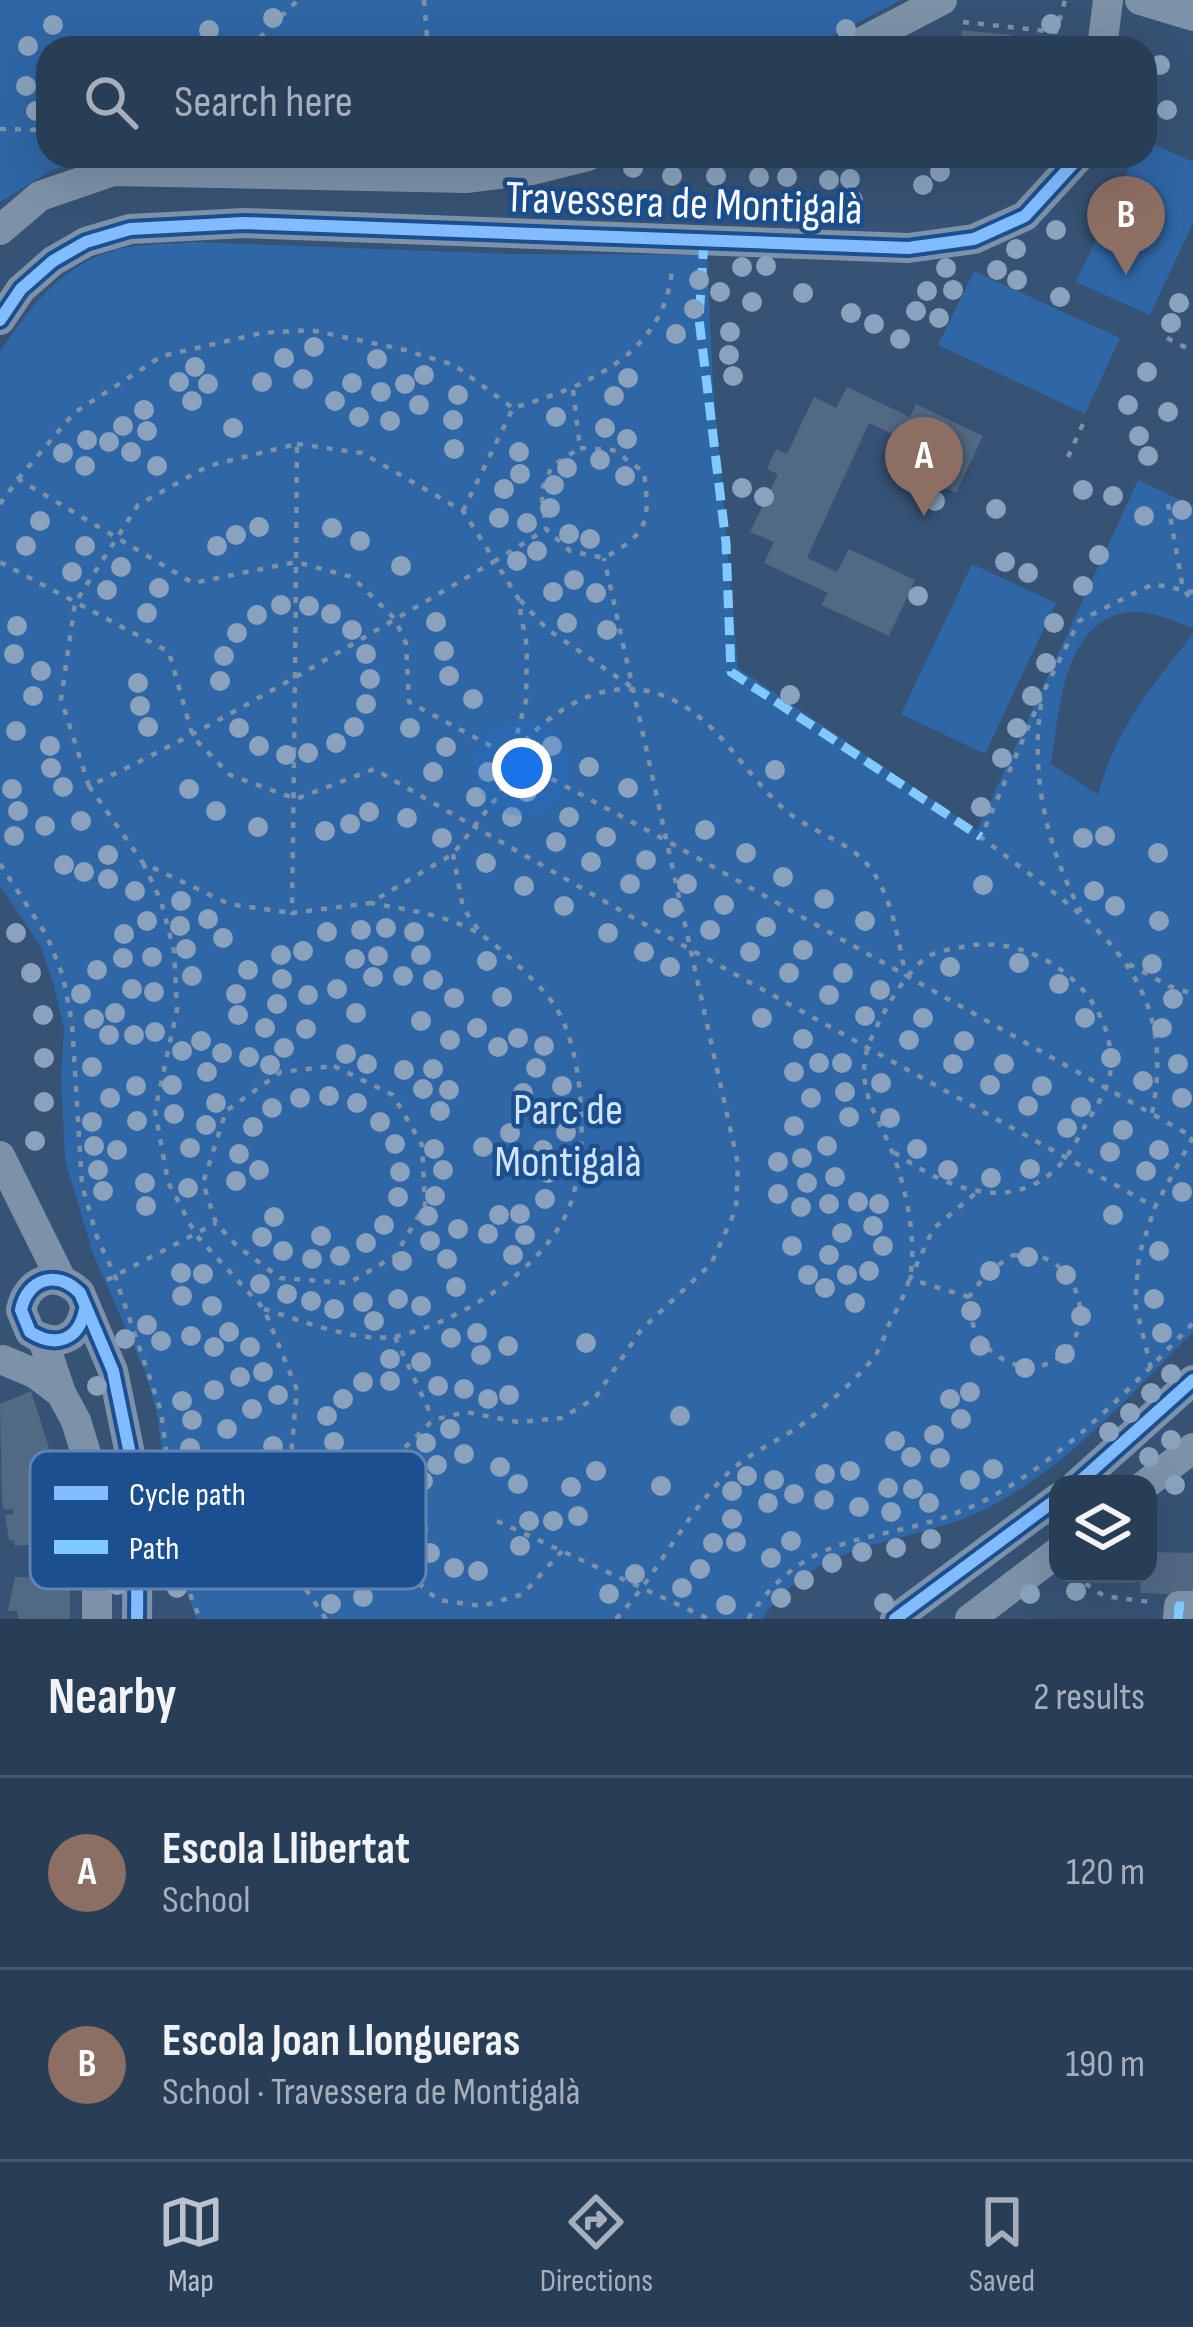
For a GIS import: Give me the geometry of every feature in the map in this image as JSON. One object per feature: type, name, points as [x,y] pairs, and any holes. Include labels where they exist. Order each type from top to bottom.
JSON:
[{"type":"street","points":[[1104,36],[1108,0]]},
{"type":"street","points":[[1140,0],[1193,16]]},
{"type":"street","points":[[883,36],[951,11]]},
{"type":"street","name":"Travessera de Montigalà","points":[[0,230],[40,196],[113,171],[466,178],[540,168]]},
{"type":"street","name":"Travessera de Montigalà","points":[[0,320],[21,289],[53,261],[86,242],[130,229],[244,223],[908,248],[974,239],[1025,216],[1069,168]]},
{"type":"street","points":[[0,1156],[113,1371],[129,1451]]},
{"type":"street","points":[[61,1393],[36,1373],[1,1361],[29,1289],[38,1282],[75,1294]]},
{"type":"street","points":[[18,1311],[70,1336],[83,1320],[75,1294]]},
{"type":"street","points":[[18,1311],[76,1421],[85,1451]]},
{"type":"street","points":[[1087,1475],[1193,1380]]},
{"type":"street","points":[[1157,1476],[1193,1448]]},
{"type":"street","points":[[895,1619],[1049,1505]]},
{"type":"street","points":[[970,1619],[1049,1559]]},
{"type":"street","points":[[930,1619],[947,1580]]},
{"type":"street","points":[[97,1589],[97,1619]]},
{"type":"street","points":[[137,1589],[137,1619]]},
{"type":"path","points":[[261,36],[298,0]]},
{"type":"path","points":[[424,0],[427,36]]},
{"type":"path","points":[[951,11],[1056,32],[1065,0]]},
{"type":"path","points":[[0,129],[36,130]]},
{"type":"path","points":[[463,511],[513,408],[573,390],[608,372],[644,339],[670,295],[675,242]]},
{"type":"path","points":[[0,504],[74,413],[162,356],[209,342],[310,330],[401,349],[454,365],[513,408]]},
{"type":"path","points":[[1167,338],[1193,351]]},
{"type":"path","points":[[573,390],[580,448]]},
{"type":"path","points":[[1068,457],[1086,417]]},
{"type":"path","points":[[292,913],[297,444]]},
{"type":"path","points":[[291,1451],[297,1390],[264,1310],[196,1235],[168,1182],[155,1111],[177,1010],[174,951],[143,863],[89,786],[62,699],[74,602],[138,506],[208,466],[297,444],[362,453],[463,511],[518,598],[547,629],[633,688],[669,698],[703,720],[786,811],[857,855],[884,888],[906,976]]},
{"type":"path","points":[[580,448],[613,450],[644,472],[648,509],[636,541],[604,558],[570,551],[546,529],[541,491],[552,466],[580,448]]},
{"type":"path","points":[[18,479],[193,583],[296,562],[352,577],[395,619],[406,644],[409,702],[669,842],[1193,1137],[1155,1207],[1139,1255],[1135,1303],[1151,1368]]},
{"type":"path","points":[[1168,504],[1183,589],[1193,601]]},
{"type":"path","points":[[89,786],[193,737],[546,529]]},
{"type":"path","points":[[401,1451],[433,1420],[466,1412],[518,1422],[562,1418],[595,1398],[641,1330],[711,1264],[736,1209],[738,1164],[604,558]]},
{"type":"path","points":[[0,562],[169,652],[193,737],[230,775],[296,799],[374,769],[1155,1207]]},
{"type":"path","points":[[1193,592],[1153,584],[1079,621],[1042,693],[981,837],[1083,915],[1129,964],[1193,994]]},
{"type":"path","points":[[370,903],[453,854],[502,791],[526,701],[527,647],[518,598]]},
{"type":"path","points":[[510,756],[543,720],[584,697],[633,688]]},
{"type":"path","points":[[1042,693],[1034,747],[1042,807],[1062,875],[1083,915]]},
{"type":"path","points":[[264,1310],[337,1331],[394,1336],[465,1310],[529,1267],[568,1210],[583,1139],[578,1069],[556,1006],[483,936],[463,908],[453,854]]},
{"type":"path","points":[[143,863],[229,904],[292,913],[370,903],[430,913],[483,936]]},
{"type":"path","points":[[0,864],[47,936],[63,976],[73,1023],[82,1185],[97,1237],[115,1276]]},
{"type":"path","points":[[891,1150],[929,1177],[977,1192],[1008,1192],[1047,1178],[1067,1157],[1106,1090],[1111,1068],[1100,1020],[1083,990],[1034,951],[1004,944],[930,954],[906,976],[868,1047],[863,1083],[909,1210],[910,1279]]},
{"type":"path","points":[[1129,964],[1154,1022],[1158,1082],[1151,1113]]},
{"type":"path","points":[[334,1066],[393,1095],[422,1144],[425,1205],[395,1256],[349,1283],[280,1278],[237,1246],[216,1223],[203,1183],[226,1112],[280,1072],[334,1066]]},
{"type":"path","points":[[616,1619],[646,1587],[690,1513],[731,1470],[808,1420],[875,1356],[933,1228],[977,1192]]},
{"type":"path","points":[[75,1294],[216,1223]]},
{"type":"path","points":[[1013,1256],[1042,1258],[1068,1276],[1081,1300],[1078,1330],[1065,1352],[1037,1368],[1002,1362],[975,1332],[969,1297],[988,1272],[1013,1256]]},
{"type":"path","points":[[910,1279],[969,1297]]},
{"type":"path","points":[[748,1619],[770,1587],[819,1551],[973,1507],[1033,1470],[1151,1368],[1193,1323]]},
{"type":"path","points":[[394,1336],[433,1420]]},
{"type":"path","points":[[497,1521],[709,1619]]},
{"type":"path","points":[[425,1589],[438,1600],[482,1606],[523,1594],[562,1551]]},
{"type":"path","points":[[1085,1583],[1105,1596],[1183,1610]]},
{"type":"path","points":[[305,1589],[326,1619]]},
{"type":"green space","points":[[0,0],[901,0],[832,36],[36,36],[36,168],[59,168],[0,202]]},
{"type":"green space","points":[[1157,146],[1193,162],[1193,223],[1150,315],[1076,282],[1129,168],[1157,168]]},
{"type":"green space","name":"Parc de Montigalà","points":[[193,242],[509,254],[707,255],[713,384],[738,668],[977,830],[1138,480],[1193,506],[1193,628],[1152,614],[1128,612],[1089,633],[1068,673],[1051,764],[1098,795],[1124,730],[1193,634],[1193,1332],[1051,1467],[965,1518],[841,1556],[813,1570],[762,1619],[197,1619],[185,1589],[426,1589],[426,1451],[161,1451],[146,1374],[93,1254],[65,1160],[64,1029],[53,982],[41,947],[0,886],[0,351],[60,280],[91,259],[129,247]]},
{"type":"green space","points":[[974,271],[1120,338],[1085,414],[938,345]]},
{"type":"green space","points":[[972,564],[1056,603],[985,754],[901,714]]},
{"type":"building","points":[[962,30],[1011,35],[1011,36],[961,36]]},
{"type":"building","points":[[847,387],[910,417],[916,404],[983,436],[956,493],[889,461],[901,438],[869,423],[807,558],[837,572],[849,549],[915,580],[889,636],[821,605],[828,593],[764,563],[774,542],[750,532],[778,474],[767,469],[776,449],[787,454],[814,397],[836,408]]},
{"type":"building","points":[[31,1391],[50,1451],[30,1451],[30,1545],[15,1546],[9,1540],[5,1515],[14,1514],[13,1509],[4,1510],[2,1502],[0,1404]]},
{"type":"building","points":[[1157,1552],[1193,1553],[1193,1595],[1140,1593],[1141,1583],[1157,1583]]},
{"type":"building","points":[[15,1577],[30,1577],[30,1589],[70,1589],[70,1619],[18,1619],[17,1611],[8,1611]]},
{"type":"marked path","points":[[704,241],[699,319],[726,543],[731,672],[981,837]]},
{"type":"marked path","points":[[1178,1619],[1179,1606],[1193,1606]]},
{"type":"cycle path","points":[[0,320],[21,289],[53,261],[86,242],[130,229],[244,223],[908,248],[974,239],[1025,216],[1069,168]]},
{"type":"cycle path","points":[[85,1309],[72,1335],[57,1340],[30,1332],[21,1310],[30,1291],[44,1281],[62,1281],[80,1293],[113,1371],[129,1451]]},
{"type":"cycle path","points":[[1087,1475],[1193,1380]]},
{"type":"cycle path","points":[[895,1619],[1049,1505]]},
{"type":"cycle path","points":[[137,1589],[137,1619]]},
{"type":"place","name":"Escola Joan Llongueras","points":[[1126,275]]},
{"type":"place","name":"Escola Llibertat","points":[[924,516]]}]
